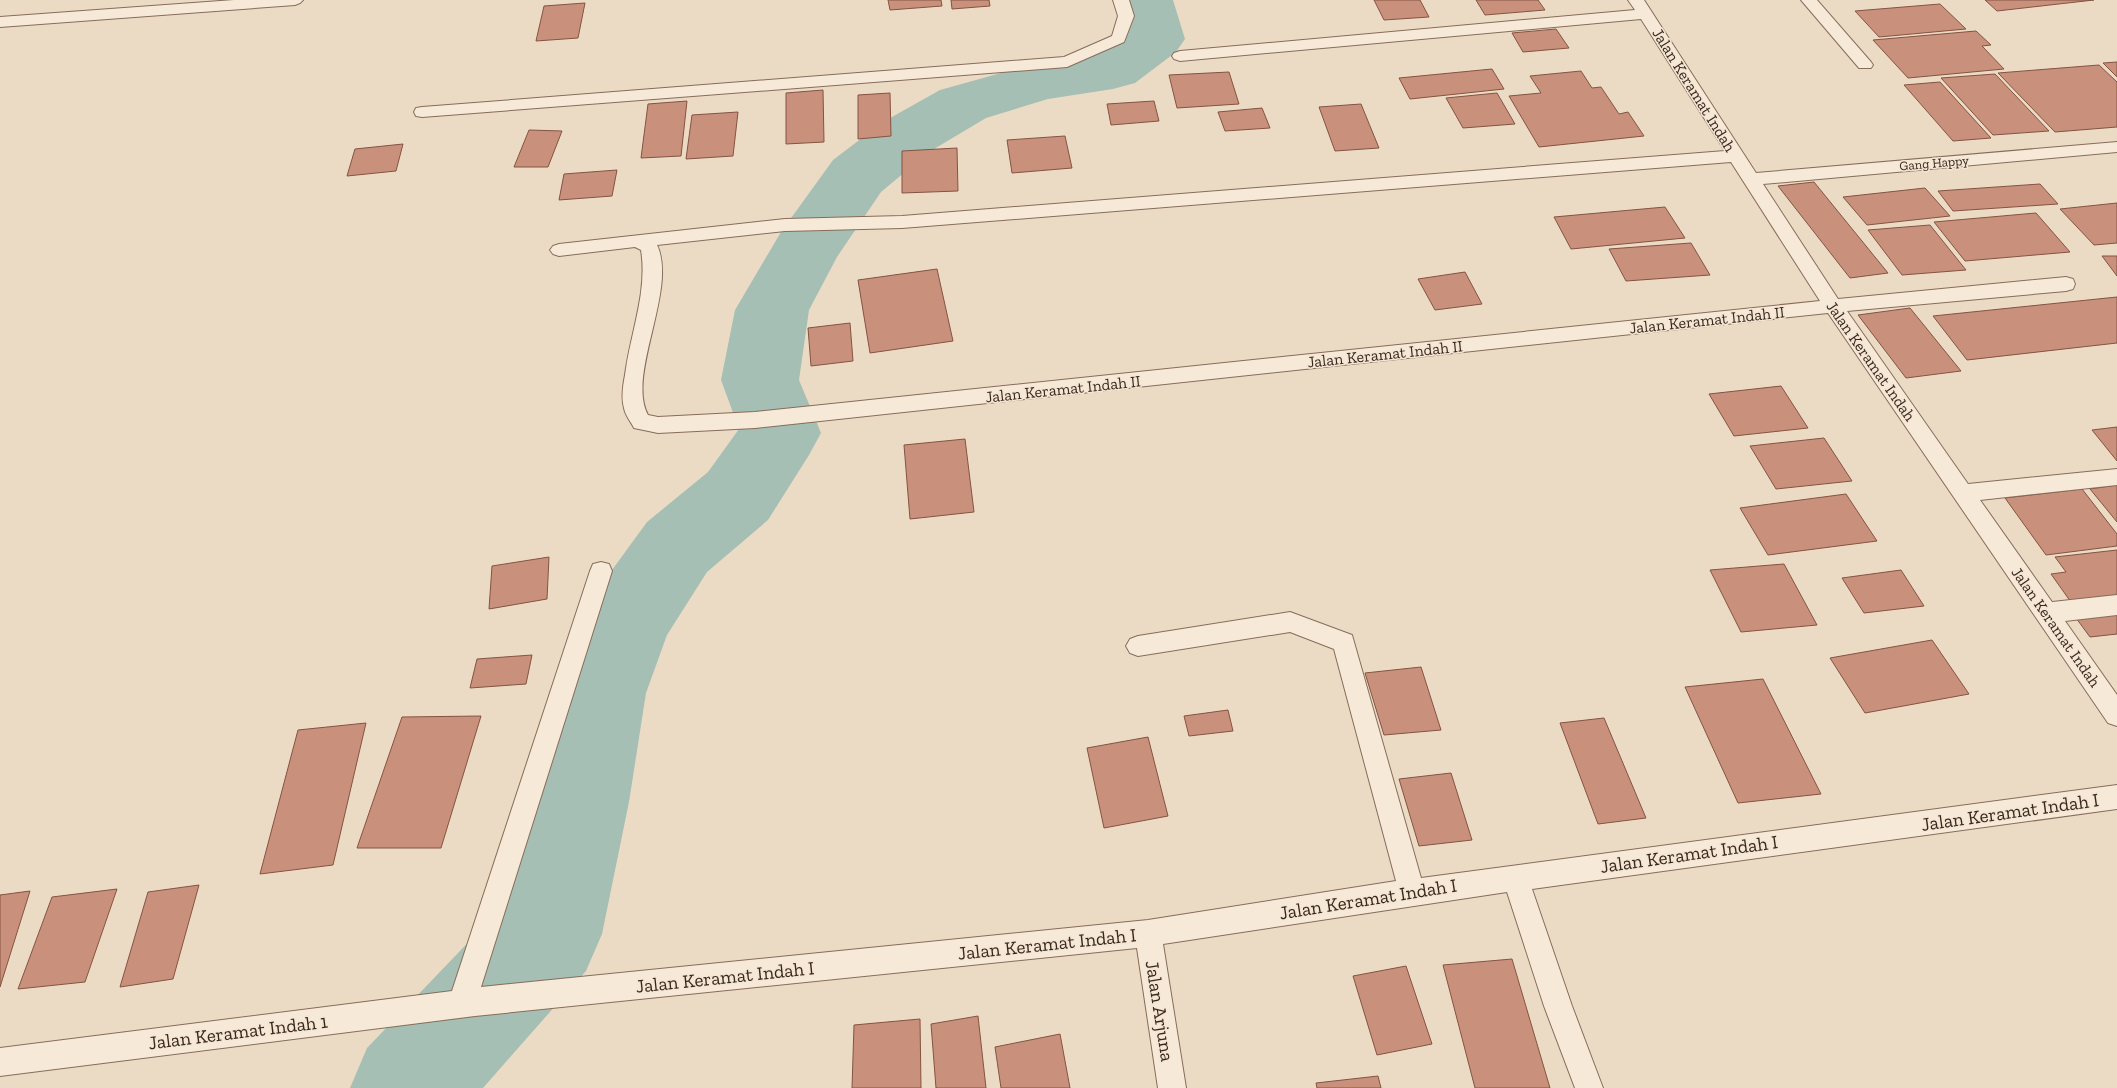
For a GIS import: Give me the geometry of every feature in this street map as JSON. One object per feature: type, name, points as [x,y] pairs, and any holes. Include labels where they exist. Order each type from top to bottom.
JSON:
[{"type":"street","points":[[0,22],[295,0]]},
{"type":"street","points":[[422,112],[1067,62],[1119,39],[1126,16],[1121,0]]},
{"type":"street","points":[[1809,0],[1865,65]]},
{"type":"street","points":[[1180,56],[1641,7]]},
{"type":"street","name":"Jalan Keramat Indah","points":[[1641,7],[1833,306],[2117,715]]},
{"type":"street","name":"Gang Happy","points":[[1751,179],[2117,147]]},
{"type":"street","points":[[559,250],[784,224],[902,222],[1736,156]]},
{"type":"street","name":"Jalan Keramat Indah II","points":[[637,241],[649,247],[652,255],[651,283],[633,387],[632,406],[638,420],[647,425],[755,420],[937,402],[1833,306],[2066,284]]},
{"type":"street","points":[[1963,493],[2117,478]]},
{"type":"street","points":[[468,1003],[601,571]]},
{"type":"street","points":[[2046,613],[2117,605]]},
{"type":"street","points":[[1138,646],[1290,622],[1344,642],[1412,892]]},
{"type":"street","name":"Jalan Keramat Indah I","points":[[468,1003],[1148,933],[1412,892],[2117,797]]},
{"type":"street","points":[[1515,878],[1558,1006],[1589,1088]]},
{"type":"street","name":"Jalan Arjuna","points":[[1148,933],[1172,1088]]},
{"type":"street","name":"Jalan Keramat Indah 1","points":[[0,1062],[468,1003]]},
{"type":"building","points":[[888,0],[941,0],[942,6],[890,10]]},
{"type":"building","points":[[951,0],[989,0],[990,6],[952,9]]},
{"type":"building","points":[[1374,0],[1420,0],[1429,17],[1384,20]]},
{"type":"building","points":[[1476,0],[1538,0],[1545,10],[1485,15]]},
{"type":"building","points":[[1985,0],[2094,0],[1997,11]]},
{"type":"building","points":[[585,3],[578,38],[536,41],[544,6]]},
{"type":"building","points":[[1940,4],[1966,29],[1879,37],[1855,11]]},
{"type":"building","points":[[1556,29],[1569,48],[1523,52],[1512,33]]},
{"type":"building","points":[[1976,31],[1991,45],[1982,46],[2004,69],[1908,78],[1873,40]]},
{"type":"building","points":[[2117,62],[2117,77],[2103,63]]},
{"type":"building","points":[[2099,65],[2117,82],[2117,127],[2055,132],[1998,73]]},
{"type":"building","points":[[1492,69],[1504,89],[1410,99],[1399,78]]},
{"type":"building","points":[[1581,71],[1592,88],[1601,87],[1619,114],[1628,112],[1644,136],[1539,147],[1509,96],[1541,93],[1530,76]]},
{"type":"building","points":[[1229,72],[1239,104],[1177,108],[1169,75]]},
{"type":"building","points":[[1995,74],[2049,131],[1993,135],[1941,78]]},
{"type":"building","points":[[1940,82],[1991,138],[1953,141],[1904,85]]},
{"type":"building","points":[[823,90],[824,142],[786,144],[786,93]]},
{"type":"building","points":[[890,93],[891,136],[858,139],[858,95]]},
{"type":"building","points":[[1497,93],[1515,124],[1463,128],[1446,98]]},
{"type":"building","points":[[687,101],[681,156],[641,158],[648,104]]},
{"type":"building","points":[[1154,101],[1159,121],[1111,125],[1107,104]]},
{"type":"building","points":[[1361,104],[1379,148],[1335,151],[1319,107]]},
{"type":"building","points":[[1262,108],[1270,128],[1225,131],[1218,112]]},
{"type":"building","points":[[738,112],[733,156],[686,159],[692,115]]},
{"type":"building","points":[[529,130],[562,131],[548,167],[514,167]]},
{"type":"building","points":[[1065,136],[1072,168],[1012,173],[1007,140]]},
{"type":"building","points":[[403,144],[396,171],[347,176],[355,149]]},
{"type":"building","points":[[957,148],[958,191],[902,193],[902,151]]},
{"type":"building","points":[[617,170],[612,196],[559,200],[564,174]]},
{"type":"building","points":[[1814,182],[1888,273],[1850,278],[1778,186]]},
{"type":"building","points":[[2040,184],[2058,204],[1953,211],[1938,191]]},
{"type":"building","points":[[1925,188],[1950,216],[1867,225],[1843,197]]},
{"type":"building","points":[[2117,203],[2117,243],[2094,245],[2060,209]]},
{"type":"building","points":[[1665,207],[1685,238],[1571,249],[1554,217]]},
{"type":"building","points":[[2036,213],[2070,252],[1965,261],[1934,222]]},
{"type":"building","points":[[1930,225],[1966,270],[1902,275],[1868,230]]},
{"type":"building","points":[[1691,243],[1710,275],[1626,281],[1609,249]]},
{"type":"building","points":[[2102,256],[2117,256],[2117,276]]},
{"type":"building","points":[[937,269],[953,341],[870,353],[858,280]]},
{"type":"building","points":[[1465,272],[1482,304],[1435,310],[1418,279]]},
{"type":"building","points":[[2117,297],[2117,343],[1967,360],[1933,316]]},
{"type":"building","points":[[1910,308],[1961,371],[1906,378],[1858,315]]},
{"type":"building","points":[[850,323],[853,361],[811,366],[808,328]]},
{"type":"building","points":[[1781,386],[1808,428],[1734,436],[1709,394]]},
{"type":"building","points":[[2117,427],[2117,461],[2092,430]]},
{"type":"building","points":[[1824,438],[1852,481],[1776,489],[1750,446]]},
{"type":"building","points":[[965,439],[974,512],[910,519],[904,445]]},
{"type":"building","points":[[2117,485],[2117,522],[2090,489]]},
{"type":"building","points":[[2082,489],[2117,534],[2117,546],[2046,555],[2005,498]]},
{"type":"building","points":[[1846,494],[1877,541],[1768,555],[1740,508]]},
{"type":"building","points":[[2117,550],[2117,600],[2073,605],[2051,574],[2066,572],[2055,557]]},
{"type":"building","points":[[549,557],[547,599],[489,609],[492,566]]},
{"type":"building","points":[[1784,564],[1817,625],[1741,632],[1710,570]]},
{"type":"building","points":[[1901,570],[1924,606],[1864,613],[1842,578]]},
{"type":"building","points":[[2117,613],[2117,634],[2090,637],[2076,618]]},
{"type":"building","points":[[1932,640],[1969,694],[1865,713],[1830,658]]},
{"type":"building","points":[[532,655],[526,684],[470,688],[477,659]]},
{"type":"building","points":[[1421,667],[1441,730],[1384,735],[1365,673]]},
{"type":"building","points":[[1763,679],[1821,794],[1738,803],[1685,687]]},
{"type":"building","points":[[1228,710],[1233,731],[1189,736],[1184,716]]},
{"type":"building","points":[[481,716],[441,848],[357,848],[402,717]]},
{"type":"building","points":[[1604,718],[1646,818],[1598,824],[1560,723]]},
{"type":"building","points":[[366,723],[333,865],[260,874],[298,730]]},
{"type":"building","points":[[1148,737],[1168,816],[1104,828],[1087,748]]},
{"type":"building","points":[[1451,773],[1472,840],[1419,846],[1399,779]]},
{"type":"building","points":[[199,885],[173,979],[120,987],[148,892]]},
{"type":"building","points":[[117,889],[85,982],[18,989],[52,897]]},
{"type":"building","points":[[30,891],[0,987],[0,895]]},
{"type":"building","points":[[1512,959],[1550,1088],[1475,1088],[1443,965]]},
{"type":"building","points":[[1406,966],[1432,1044],[1377,1055],[1353,976]]},
{"type":"building","points":[[978,1016],[986,1088],[936,1088],[931,1024]]},
{"type":"building","points":[[920,1019],[921,1088],[852,1088],[854,1025]]},
{"type":"building","points":[[1060,1034],[1070,1088],[1001,1088],[995,1047]]},
{"type":"building","points":[[1378,1076],[1381,1088],[1317,1088],[1316,1083]]},
{"type":"waterway","points":[[407,1088],[549,934],[580,802],[599,693],[628,619],[677,547],[738,496],[781,433],[760,380],[772,310],[806,249],[857,176],[906,137],[963,104],[1040,81],[1113,70],[1155,39],[1144,0]]}]
